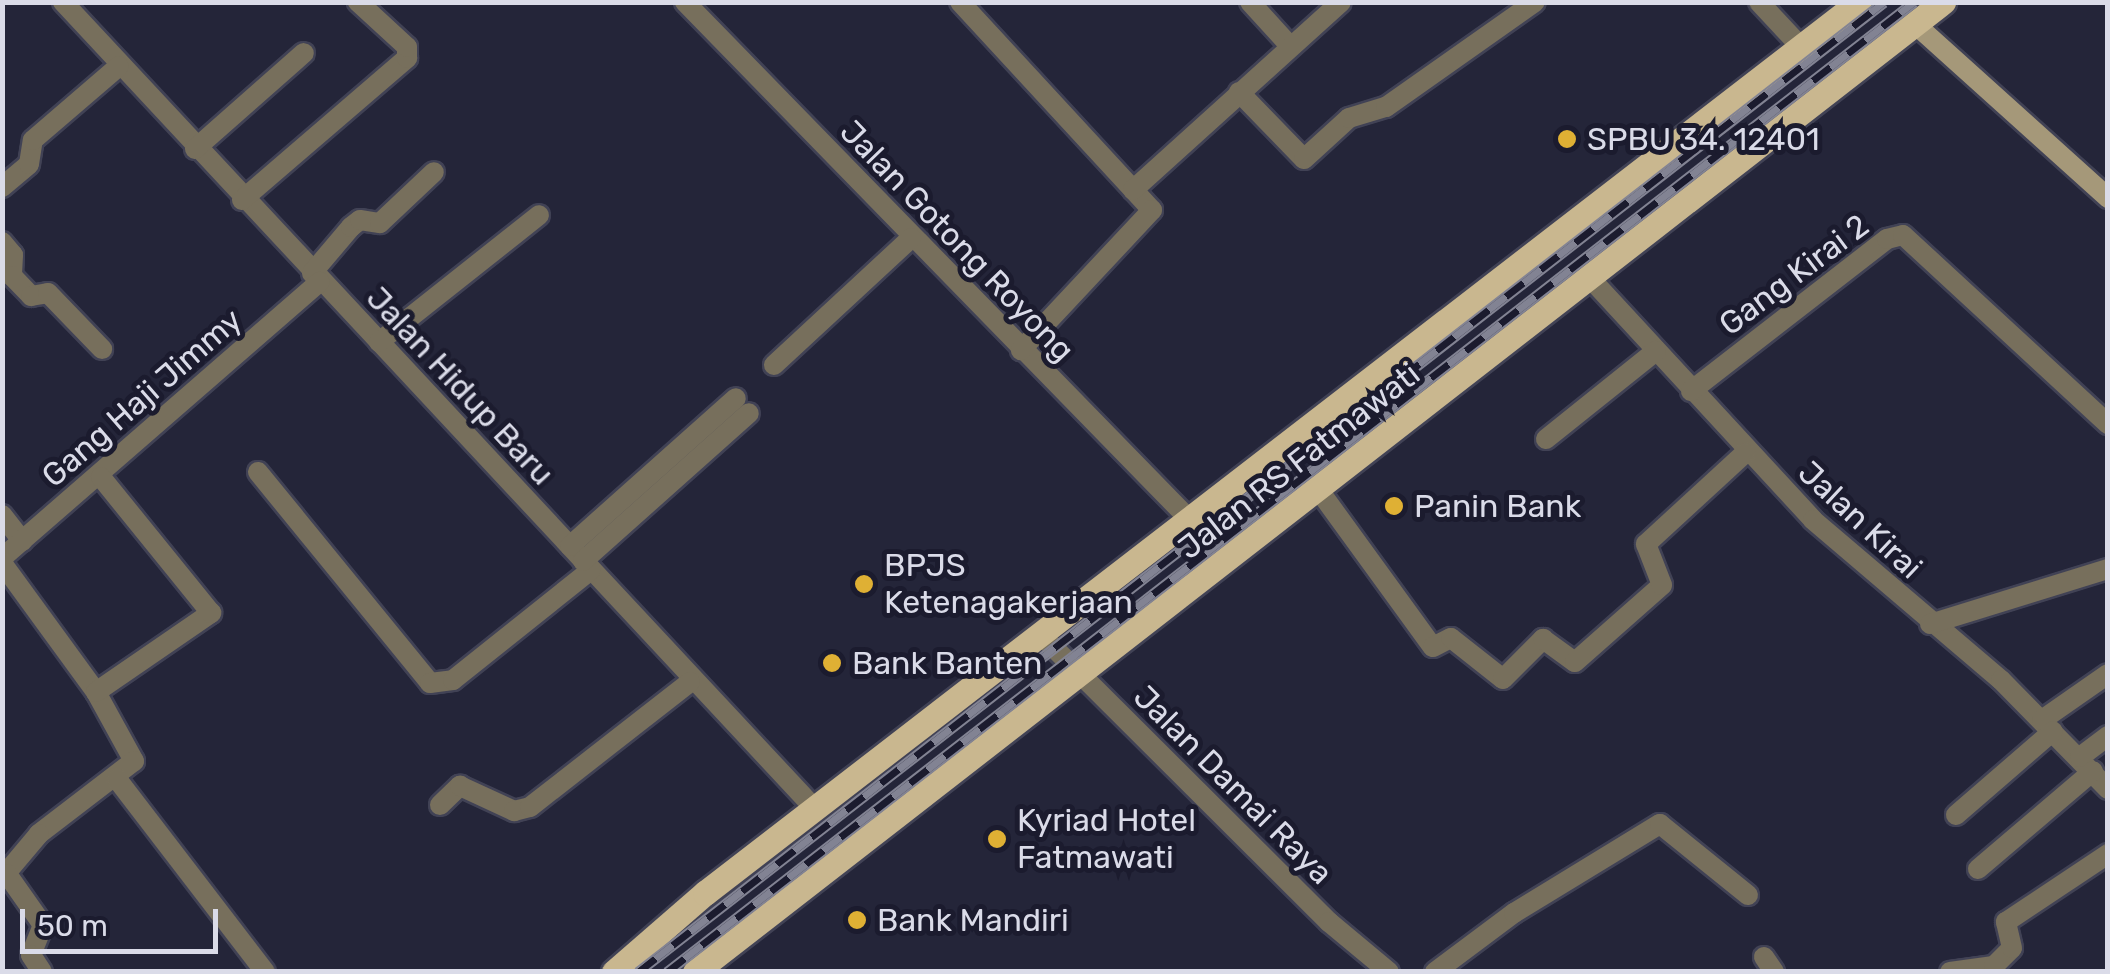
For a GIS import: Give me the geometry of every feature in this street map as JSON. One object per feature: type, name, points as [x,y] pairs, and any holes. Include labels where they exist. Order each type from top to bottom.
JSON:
[{"type":"main road","name":"Jalan RS Fatmawati","points":[[614,972],[1040,634],[1859,2]]},
{"type":"main road","name":"Jalan RS Fatmawati","points":[[695,972],[1930,10]]},
{"type":"street","name":"Jalan Hidup Baru","points":[[62,2],[242,200],[582,559],[690,682],[816,810]]},
{"type":"street","points":[[242,200],[407,58],[406,47],[358,2]]},
{"type":"street","name":"Jalan Gotong Royong","points":[[685,2],[1189,519]]},
{"type":"street","points":[[960,2],[1149,204],[1149,217],[1021,350]]},
{"type":"street","points":[[1250,2],[1290,46]]},
{"type":"street","points":[[1134,190],[1341,2]]},
{"type":"street","points":[[1239,92],[1304,160],[1349,118],[1386,107],[1536,2]]},
{"type":"street","points":[[1760,2],[1801,47]]},
{"type":"street","points":[[1930,10],[2108,198]]},
{"type":"street","points":[[195,148],[304,53]]},
{"type":"street","points":[[2,187],[29,164],[33,140],[120,66]]},
{"type":"street","name":"Gang Haji Jimmy","points":[[2,560],[101,477],[316,278],[351,227],[360,220],[380,222],[434,172]]},
{"type":"street","points":[[379,342],[539,215]]},
{"type":"street","name":"Gang Kirai 2","points":[[1692,390],[1887,239],[1904,235],[2108,424]]},
{"type":"street","points":[[774,365],[912,238]]},
{"type":"street","points":[[2,242],[13,255],[12,276],[31,296],[48,293],[102,349]]},
{"type":"street","name":"Jalan Kirai","points":[[1590,278],[1745,453],[1930,624],[2048,725],[2108,788]]},
{"type":"street","points":[[1546,439],[1656,352]]},
{"type":"street","points":[[258,472],[430,683],[453,680],[742,406]]},
{"type":"street","points":[[1318,489],[1433,648],[1452,638],[1503,679],[1543,639],[1576,662],[1662,585],[1644,546],[1745,453]]},
{"type":"street","points":[[96,692],[211,614],[101,477]]},
{"type":"street","points":[[2,516],[22,540]]},
{"type":"street","points":[[2,560],[96,692],[133,753],[131,767],[39,834],[5,876],[43,925],[44,936],[30,956],[42,972]]},
{"type":"street","points":[[1930,624],[2108,569]]},
{"type":"street","name":"Jalan Damai Raya","points":[[1040,634],[1329,922],[1389,972]]},
{"type":"street","points":[[1956,815],[2048,725],[2108,674]]},
{"type":"street","points":[[440,805],[460,786],[514,811],[530,807],[690,682]]},
{"type":"street","points":[[1978,869],[2086,764],[2108,736]]},
{"type":"street","points":[[117,779],[265,972]]},
{"type":"street","points":[[1435,972],[1514,912],[1641,830],[1660,824],[1748,895]]},
{"type":"street","points":[[1950,972],[1994,966],[2012,948],[2006,922],[2108,854]]},
{"type":"railway","points":[[638,972],[1884,2]]},
{"type":"railway","points":[[667,972],[1914,2]]},
{"type":"place","name":"SPBU 34. 12401","points":[[1567,139]]},
{"type":"place","name":"Panin Bank","points":[[1394,506]]},
{"type":"place","name":"BPJS Ketenagakerjaan","points":[[864,584]]},
{"type":"place","name":"Bank Banten","points":[[832,663]]},
{"type":"place","name":"Kyriad Hotel Fatmawati","points":[[997,839]]},
{"type":"place","name":"Bank Mandiri","points":[[857,920]]}]
